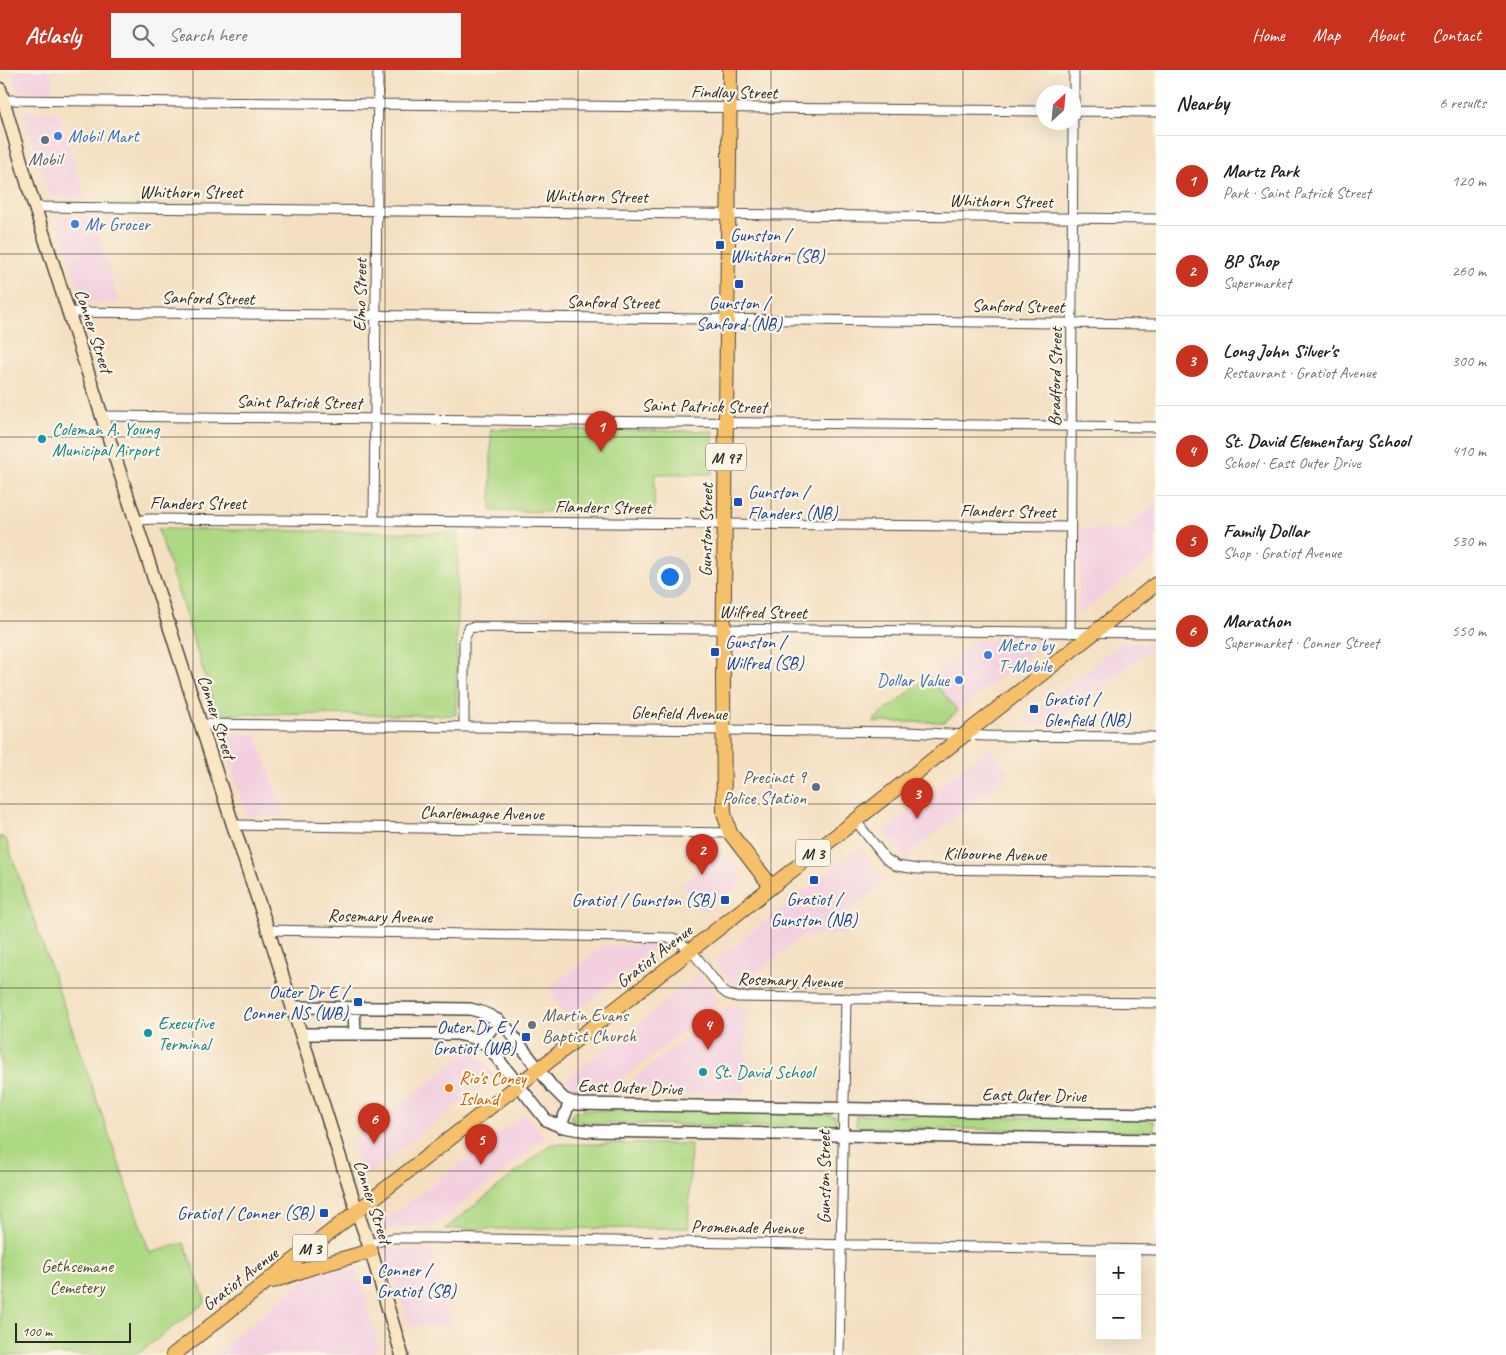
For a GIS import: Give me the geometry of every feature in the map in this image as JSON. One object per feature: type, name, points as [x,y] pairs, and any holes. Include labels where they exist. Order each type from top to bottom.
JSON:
[{"type":"main road","name":"Gunston Street","points":[[730,70],[723,730],[724,813],[730,833],[771,886]]},
{"type":"main road","name":"Conner Street","points":[[2,95],[102,416],[370,1248],[402,1355]]},
{"type":"main road","name":"Gratiot Avenue","points":[[173,1355],[1156,584]]},
{"type":"main road","points":[[263,1284],[370,1248]]},
{"type":"street","name":"Elmo Street","points":[[374,520],[378,70]]},
{"type":"street","name":"Bradford Street","points":[[1074,70],[1074,85]]},
{"type":"street","name":"Findlay Street","points":[[2,95],[378,104],[1036,111]]},
{"type":"street","points":[[1081,111],[1156,112]]},
{"type":"street","name":"Bradford Street","points":[[1070,633],[1074,130]]},
{"type":"street","name":"Whithorn Street","points":[[36,207],[1156,219]]},
{"type":"street","name":"Sanford Street","points":[[69,312],[1156,324]]},
{"type":"street","name":"Saint Patrick Street","points":[[102,416],[1156,427]]},
{"type":"street","name":"Flanders Street","points":[[137,520],[374,520],[1070,527]]},
{"type":"street","name":"Wilfred Street","points":[[464,727],[464,640],[469,628],[724,628],[1156,633]]},
{"type":"street","name":"Glenfield Avenue","points":[[201,724],[908,732],[964,735],[1156,737]]},
{"type":"street","name":"Kilbourne Avenue","points":[[855,820],[886,859],[902,868],[1156,872]]},
{"type":"street","name":"Charlemagne Avenue","points":[[233,826],[730,833]]},
{"type":"street","name":"Rosemary Avenue","points":[[268,930],[673,938],[691,950],[722,990],[733,996],[1156,1003]]},
{"type":"street","name":"Gunston Street","points":[[840,1355],[846,998]]},
{"type":"street","name":"East Outer Drive","points":[[293,1007],[470,1009],[486,1013],[507,1028],[552,1087],[564,1099],[577,1104],[1156,1114]]},
{"type":"street","points":[[354,1008],[355,1034]]},
{"type":"street","points":[[482,1042],[498,1020]]},
{"type":"street","points":[[302,1034],[458,1034],[469,1036],[487,1045],[546,1120],[560,1127],[590,1131],[1156,1140]]},
{"type":"street","points":[[560,1127],[570,1102]]},
{"type":"street","name":"Promenade Avenue","points":[[370,1248],[393,1238],[432,1238],[1156,1250]]},
{"type":"shaded area","points":[[11,70],[52,70],[53,92],[17,91]]},
{"type":"shaded area","points":[[23,111],[58,112],[86,198],[50,196]]},
{"type":"shaded area","points":[[56,216],[93,217],[119,303],[84,302]]},
{"type":"shaded area","points":[[1156,502],[1156,555],[1078,616],[1081,529],[1130,530],[1130,523]]},
{"type":"shaded area","points":[[976,640],[1045,641],[958,711],[929,676]]},
{"type":"shaded area","points":[[1122,642],[1156,645],[1053,724],[1020,724]]},
{"type":"shaded area","points":[[221,734],[256,734],[285,815],[247,815]]},
{"type":"shaded area","points":[[989,747],[1010,773],[906,857],[884,830]]},
{"type":"shaded area","points":[[860,847],[886,881],[845,913],[846,933],[802,937],[740,986],[734,986],[714,961]]},
{"type":"shaded area","points":[[723,852],[744,880],[703,912],[681,884]]},
{"type":"shaded area","points":[[658,945],[569,1018],[548,989],[603,946]]},
{"type":"shaded area","points":[[699,975],[721,1002],[605,1092],[576,1091],[567,1079]]},
{"type":"shaded area","points":[[728,1006],[746,1008],[745,1094],[617,1092]]},
{"type":"shaded area","points":[[473,1048],[495,1075],[363,1178],[352,1142]]},
{"type":"shaded area","points":[[525,1114],[546,1138],[433,1226],[380,1229],[381,1224]]},
{"type":"shaded area","points":[[385,1249],[431,1250],[452,1325],[410,1326]]},
{"type":"shaded area","points":[[356,1263],[379,1348],[370,1355],[213,1355],[309,1276]]},
{"type":"green space","points":[[491,429],[713,431],[712,474],[655,474],[654,513],[491,511]]},
{"type":"green space","points":[[158,529],[458,533],[456,715],[217,714]]},
{"type":"green space","points":[[929,676],[958,711],[944,722],[874,722],[875,719]]},
{"type":"green space","name":"Gethsemane Cemetery","points":[[0,836],[6,839],[150,1253],[184,1243],[206,1302],[136,1355],[0,1355]]},
{"type":"green space","points":[[575,1111],[828,1115],[836,1117],[836,1127],[587,1123],[573,1120],[571,1117]]},
{"type":"green space","points":[[856,1116],[1146,1119],[1154,1121],[1154,1131],[858,1127],[856,1125]]},
{"type":"green space","points":[[551,1144],[691,1144],[688,1228],[445,1229]]},
{"type":"place","name":"Mobil Mart","points":[[58,136]]},
{"type":"place","name":"Mobil","points":[[45,140]]},
{"type":"place","name":"Mr Grocer","points":[[75,224]]},
{"type":"place","name":"Gunston / Whithorn (SB)","points":[[720,245]]},
{"type":"place","name":"Gunston / Sanford (NB)","points":[[739,284]]},
{"type":"place","name":"Coleman A. Young Municipal Airport","points":[[42,439]]},
{"type":"place","name":"Martz Park","points":[[601,452]]},
{"type":"place","name":"Gunston / Flanders (NB)","points":[[738,502]]},
{"type":"place","name":"Gunston / Wilfred (SB)","points":[[715,652]]},
{"type":"place","name":"Metro by T-Mobile","points":[[988,655]]},
{"type":"place","name":"Dollar Value","points":[[959,680]]},
{"type":"place","name":"Gratiot / Glenfield (NB)","points":[[1034,709]]},
{"type":"place","name":"Precinct 9 Police Station","points":[[816,787]]},
{"type":"place","name":"Long John Silver's","points":[[917,819]]},
{"type":"place","name":"BP Shop","points":[[702,875]]},
{"type":"place","name":"Gratiot / Gunston (NB)","points":[[814,880]]},
{"type":"place","name":"Gratiot / Gunston (SB)","points":[[725,900]]},
{"type":"place","name":"Outer Dr E / Conner NS (WB)","points":[[358,1002]]},
{"type":"place","name":"Martin Evans Baptist Church","points":[[532,1025]]},
{"type":"place","name":"Executive Terminal","points":[[148,1033]]},
{"type":"place","name":"Outer Dr E / Gratiot (WB)","points":[[526,1037]]},
{"type":"place","name":"St. David Elementary School","points":[[708,1050]]},
{"type":"place","name":"St. David School","points":[[703,1072]]},
{"type":"place","name":"Rio's Coney Island","points":[[449,1088]]},
{"type":"place","name":"Marathon","points":[[374,1144]]},
{"type":"place","name":"Family Dollar","points":[[481,1165]]},
{"type":"place","name":"Gratiot / Conner (SB)","points":[[324,1213]]},
{"type":"place","name":"Conner / Gratiot (SB)","points":[[367,1280]]}]
